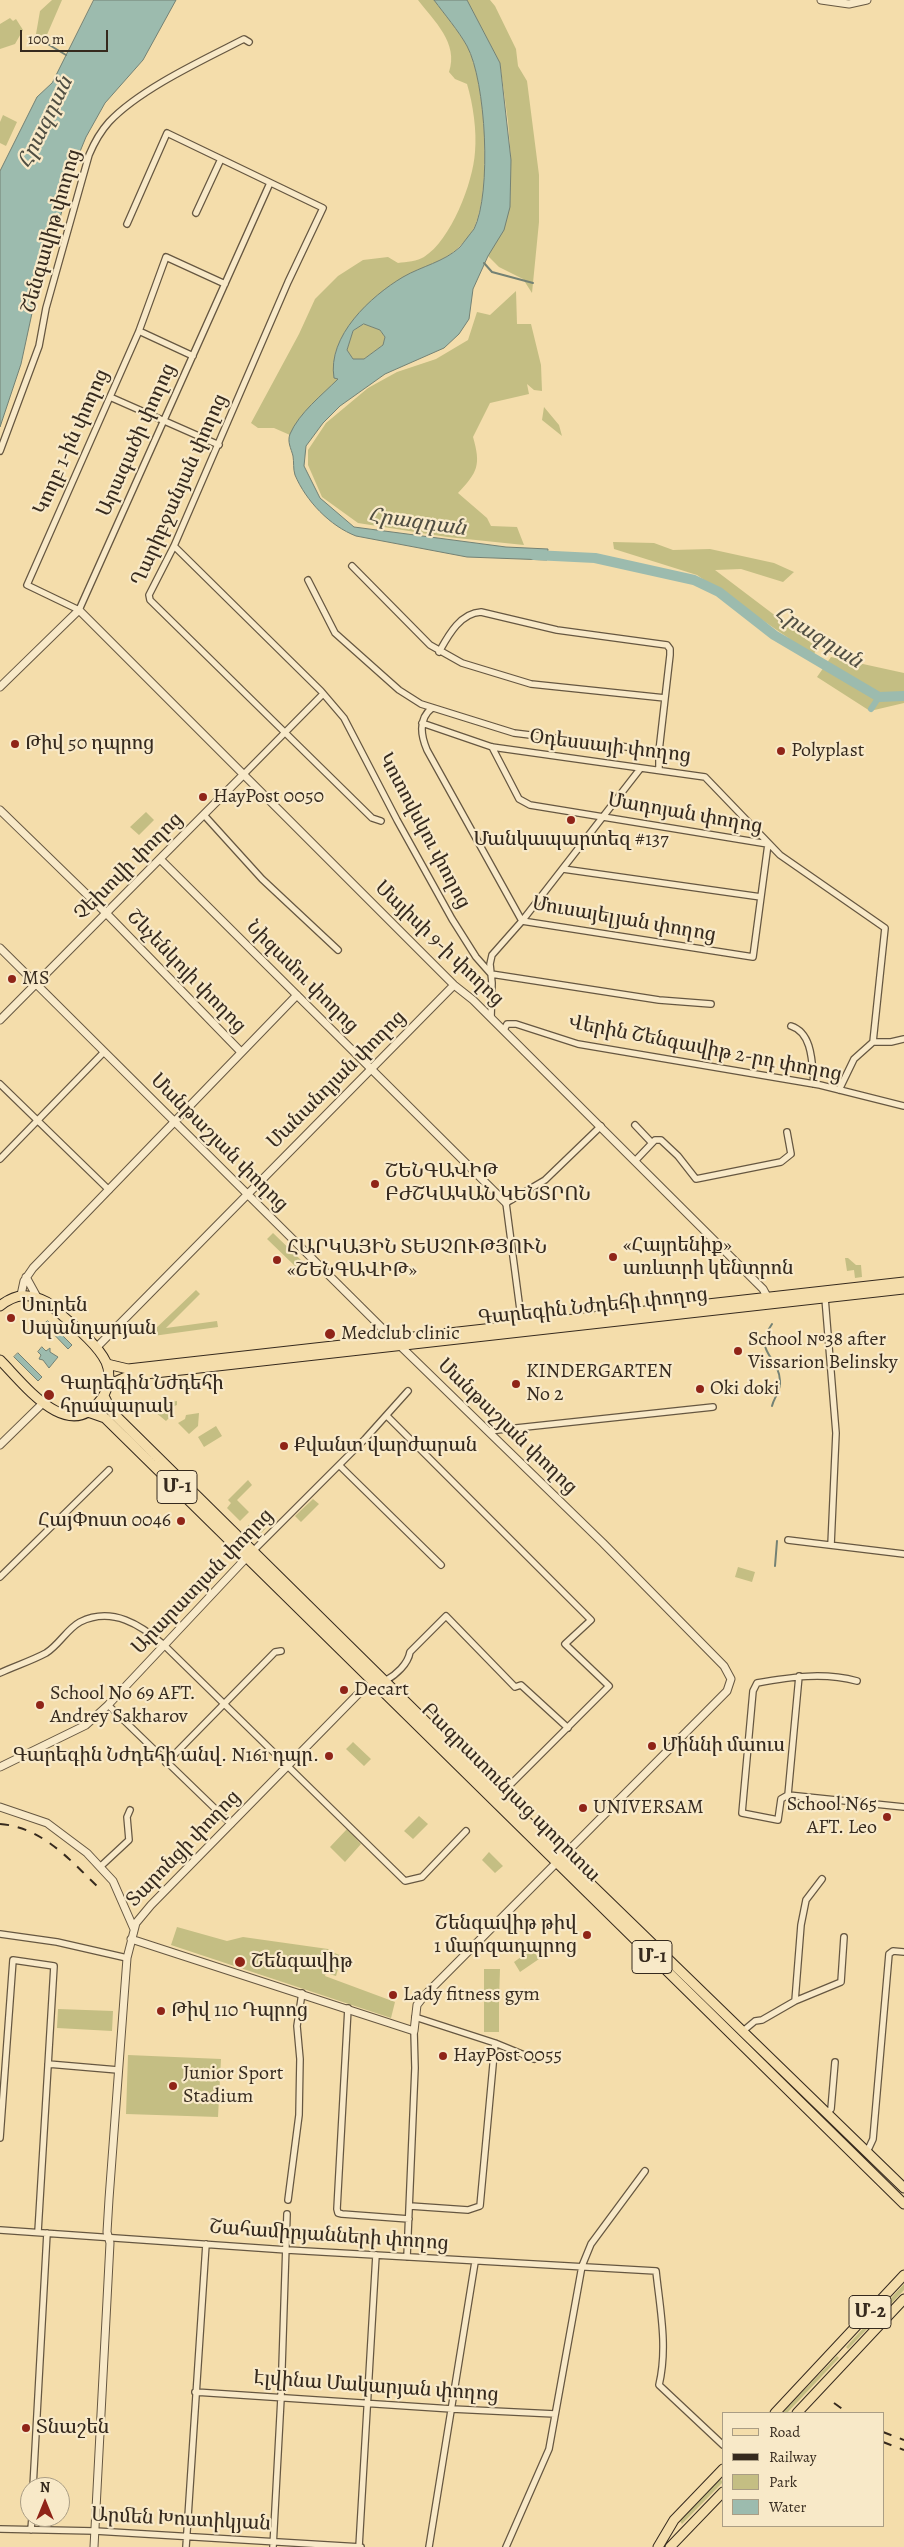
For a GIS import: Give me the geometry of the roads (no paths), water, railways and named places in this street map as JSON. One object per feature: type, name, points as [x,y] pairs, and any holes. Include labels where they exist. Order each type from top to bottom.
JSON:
[{"type":"main road","name":"Գարեգին Նժդեհի փողոց","points":[[108,1384],[128,1376],[401,1346],[769,1301],[904,1282]]},
{"type":"main road","name":"Գարեգին Նժդեհի փողոց","points":[[107,1364],[128,1369],[522,1325],[769,1301],[825,1298],[904,1289]]},
{"type":"main road","points":[[0,1306],[4,1298],[20,1295],[37,1297],[47,1302],[96,1348],[107,1364],[108,1384],[104,1396],[88,1412],[73,1416],[60,1413],[43,1403],[0,1360]]},
{"type":"main road","name":"Բագրատունյաց պողոտա","points":[[104,1396],[112,1412],[375,1683],[743,2032],[904,2188]]},
{"type":"main road","name":"Բագրատունյաց պողոտա","points":[[88,1412],[105,1418],[385,1681],[500,1795],[560,1860],[904,2204]]},
{"type":"main road","name":"Մ-2","points":[[776,2412],[904,2275]]},
{"type":"main road","name":"Մ-2","points":[[798,2412],[904,2299]]},
{"type":"main road","points":[[835,2348],[844,2351],[847,2360]]},
{"type":"main road","points":[[658,2547],[674,2520],[722,2470]]},
{"type":"main road","points":[[670,2547],[684,2530],[722,2493]]},
{"type":"main road","points":[[674,2520],[678,2530],[684,2530]]},
{"type":"street","points":[[821,0],[849,4],[867,0]]},
{"type":"street","name":"Շենգավիթ փողոց","points":[[0,451],[39,346],[46,308],[89,155],[98,135],[120,111],[164,81],[244,39],[249,42]]},
{"type":"street","points":[[127,224],[168,134],[270,183]]},
{"type":"street","points":[[196,213],[221,159]]},
{"type":"street","name":"Ղարիբջանյան փողոց","points":[[270,183],[323,208],[288,282],[174,546],[151,590],[150,600],[372,818],[381,821]]},
{"type":"street","name":"Արագածի փողոց","points":[[0,687],[79,610],[270,183]]},
{"type":"street","name":"Կողբ 1-ին փողոց","points":[[79,610],[27,585],[138,332],[166,257],[225,284]]},
{"type":"street","points":[[138,332],[193,356]]},
{"type":"street","points":[[110,397],[219,445]]},
{"type":"street","name":"Կոտովսկու փողոց","points":[[174,546],[323,694],[350,725],[397,820],[452,919],[476,957],[491,974]]},
{"type":"street","points":[[352,566],[437,652],[462,663],[531,684],[665,698]]},
{"type":"street","name":"Օդեսսայի փողոց","points":[[308,580],[335,633],[398,690],[432,708],[514,732],[659,751]]},
{"type":"street","name":"Մայիսի 9-ի փողոց","points":[[79,610],[454,985],[504,1030],[763,1289],[769,1301]]},
{"type":"street","points":[[437,652],[454,628],[477,612],[557,630],[663,644],[669,647],[659,751],[659,770]]},
{"type":"street","name":"Չեխովի փողոց","points":[[0,1020],[323,694]]},
{"type":"street","points":[[422,723],[425,715],[432,708]]},
{"type":"street","name":"Օդեսսայի փողոց","points":[[422,723],[492,747],[705,777],[768,844]]},
{"type":"street","name":"Մուսայելյան փողոց","points":[[422,723],[426,750],[522,921],[750,958],[755,954],[761,897]]},
{"type":"street","name":"Մադոյան փողոց","points":[[492,747],[522,802],[530,805],[768,844],[780,855],[885,928],[873,1042]]},
{"type":"street","points":[[491,1018],[490,964],[492,955],[563,870],[640,769]]},
{"type":"street","name":"Շևչենկոյի փողոց","points":[[0,810],[106,913],[241,1052]]},
{"type":"street","points":[[204,815],[262,879],[338,950]]},
{"type":"street","points":[[563,870],[761,897],[768,844]]},
{"type":"street","name":"Նիզամու փողոց","points":[[160,858],[506,1203]]},
{"type":"street","name":"Մանթաշյան փողոց","points":[[0,948],[393,1339],[656,1596],[724,1666],[732,1679],[727,1691],[560,1860]]},
{"type":"street","points":[[491,974],[658,1000],[711,1004]]},
{"type":"street","name":"Մանանդյան փողոց","points":[[96,1348],[454,985]]},
{"type":"street","points":[[20,1295],[26,1277],[297,995]]},
{"type":"street","name":"Վերին Շենգավիթ 2-րդ փողոց","points":[[504,1030],[507,1024],[516,1024],[578,1044],[814,1084],[904,1106]]},
{"type":"street","points":[[791,1026],[800,1029],[806,1036],[814,1084]]},
{"type":"street","points":[[839,1090],[854,1059],[873,1042],[891,1042],[904,1039]]},
{"type":"street","points":[[0,1159],[104,1052]]},
{"type":"street","points":[[0,1084],[109,1190]]},
{"type":"street","points":[[635,1125],[652,1143]]},
{"type":"street","points":[[522,1325],[506,1203],[545,1180],[600,1126]]},
{"type":"street","points":[[635,1161],[652,1143],[661,1140],[678,1156],[696,1179],[782,1162],[791,1154],[788,1132]]},
{"type":"street","points":[[26,1277],[37,1297]]},
{"type":"street","points":[[825,1298],[836,1433],[831,1545]]},
{"type":"street","name":"Արարատյան փողոց","points":[[0,1767],[86,1725],[108,1705],[164,1644],[387,1416],[408,1391]]},
{"type":"street","points":[[0,1445],[43,1403]]},
{"type":"street","points":[[488,1431],[713,1407]]},
{"type":"street","points":[[387,1416],[591,1620],[565,1644],[609,1686],[500,1795]]},
{"type":"street","points":[[339,1465],[441,1565]]},
{"type":"street","points":[[0,1577],[109,1470]]},
{"type":"street","points":[[788,1540],[904,1554]]},
{"type":"street","points":[[375,1683],[385,1681],[394,1676],[409,1658],[410,1652],[446,1616],[514,1687],[521,1685],[568,1728]]},
{"type":"street","points":[[0,1673],[47,1652],[80,1622],[94,1619],[124,1619],[141,1626],[164,1644],[286,1767],[405,1881],[422,1877],[466,1831]]},
{"type":"street","points":[[166,1763],[275,1652],[281,1651]]},
{"type":"street","points":[[857,1681],[828,1675],[799,1676],[757,1683],[753,1691],[741,1811],[744,1814],[778,1820],[781,1798],[788,1795],[904,1807]]},
{"type":"street","points":[[788,1795],[799,1676]]},
{"type":"street","name":"Տարոնցի փողոց","points":[[94,2547],[110,2236],[107,2232],[108,2204],[127,1958],[134,1929],[151,1905],[286,1767],[363,1690],[375,1683]]},
{"type":"street","points":[[108,1705],[231,1824]]},
{"type":"street","points":[[0,1807],[57,1828],[101,1866],[113,1881],[134,1929]]},
{"type":"street","points":[[101,1866],[129,1840],[127,1816],[130,1810]]},
{"type":"street","points":[[407,2257],[416,2068],[414,2031],[417,2005],[560,1860]]},
{"type":"street","points":[[794,2001],[801,1925],[806,1900],[822,1879]]},
{"type":"street","points":[[0,1934],[57,1942],[127,1958]]},
{"type":"street","points":[[743,2032],[755,2020],[762,2020],[794,2001],[841,1982],[844,1937]]},
{"type":"street","points":[[131,1939],[302,1993],[414,2031]]},
{"type":"street","points":[[867,2152],[873,2139],[889,1954],[893,1951],[904,1952]]},
{"type":"street","points":[[0,2138],[12,1960],[54,1966],[38,2232]]},
{"type":"street","points":[[288,2200],[299,2115],[300,2059],[297,2026],[302,1993]]},
{"type":"street","points":[[348,2008],[338,2213],[409,2219]]},
{"type":"street","points":[[415,2017],[495,2043],[534,2059]]},
{"type":"street","points":[[410,2206],[468,2210],[480,2206],[495,2043]]},
{"type":"street","points":[[826,2113],[830,2110],[835,2062]]},
{"type":"street","points":[[48,2064],[118,2070]]},
{"type":"street","points":[[506,2547],[547,2457],[582,2266],[591,2244],[645,2172]]},
{"type":"street","points":[[273,2544],[282,2398],[287,2214]]},
{"type":"street","name":"Շահամիրյանների փողոց","points":[[0,2230],[475,2262],[656,2271],[663,2339],[663,2369],[659,2385],[722,2444]]},
{"type":"street","points":[[34,2477],[46,2233]]},
{"type":"street","points":[[186,2547],[206,2244]]},
{"type":"street","points":[[360,2547],[376,2255]]},
{"type":"street","points":[[429,2547],[475,2262]]},
{"type":"street","name":"Էլվինա Մակարյան փողոց","points":[[195,2392],[555,2414]]},
{"type":"street","name":"Արմեն Խոստիկյան","points":[[0,2529],[95,2531],[187,2536],[273,2544],[360,2547]]},
{"type":"water","points":[[94,0],[176,0],[143,60],[105,103],[86,137],[72,171],[52,250],[37,290],[21,364],[0,427],[0,171],[37,97],[52,83]]},
{"type":"water","points":[[434,0],[467,0],[500,63],[511,160],[510,207],[504,230],[488,256],[473,289],[469,319],[459,334],[444,348],[385,374],[340,406],[323,423],[306,446],[304,466],[320,498],[354,527],[506,547],[548,549],[547,560],[467,557],[356,536],[337,526],[320,512],[300,485],[294,473],[293,456],[289,442],[290,434],[305,412],[338,379],[334,378],[334,362],[337,347],[344,333],[365,306],[391,285],[410,273],[440,260],[460,247],[474,229],[480,212],[485,165],[479,84],[467,46],[456,28]],"holes":[[[364,324],[380,330],[385,337],[383,345],[364,359],[353,359],[347,350],[353,331]]]},
{"type":"water","points":[[48,1321],[72,1345],[68,1349],[44,1324]]},
{"type":"water","points":[[42,1347],[46,1351],[50,1348],[50,1352],[58,1357],[49,1368],[43,1360],[39,1359],[41,1355],[38,1352]]},
{"type":"water","points":[[18,1353],[42,1377],[38,1381],[14,1357]]},
{"type":"waterway","points":[[46,43],[66,55]]},
{"type":"waterway","points":[[484,263],[492,272],[533,283]]},
{"type":"waterway","name":"Հրազդան","points":[[534,555],[595,558],[694,580],[719,592],[774,635],[879,697],[904,696]]},
{"type":"waterway","points":[[871,709],[879,697]]},
{"type":"waterway","points":[[772,1324],[767,1334],[765,1348],[779,1372],[780,1385],[772,1406]]},
{"type":"waterway","points":[[775,1566],[777,1541]]},
{"type":"railway","points":[[0,1824],[15,1826],[42,1838],[66,1856],[99,1888]]},
{"type":"railway","points":[[834,2403],[847,2412]]},
{"type":"railway","points":[[884,2432],[904,2440]]},
{"type":"railway","points":[[884,2442],[904,2450]]},
{"type":"place","name":"Թիվ 50 դպրոց","points":[[15,744]]},
{"type":"place","name":"Polyplast","points":[[781,751]]},
{"type":"place","name":"HayPost 0050","points":[[203,797]]},
{"type":"place","name":"Մանկապարտեզ #137","points":[[571,820]]},
{"type":"place","name":"MS","points":[[12,979]]},
{"type":"place","name":"ՇԵՆԳԱՎԻԹ ԲԺՇԿԱԿԱՆ ԿԵՆՏՐՈՆ","points":[[375,1184]]},
{"type":"place","name":"«Հայրենիք» առևտրի կենտրոն","points":[[613,1257]]},
{"type":"place","name":"ՀԱՐԿԱՅԻՆ ՏԵՍՉՈՒԹՅՈՒՆ «ՇԵՆԳԱՎԻԹ»","points":[[277,1260]]},
{"type":"place","name":"Սուրեն Սպանդարյան","points":[[11,1318]]},
{"type":"place","name":"Medclub clinic","points":[[330,1334]]},
{"type":"place","name":"School №38 after Vissarion Belinsky","points":[[738,1351]]},
{"type":"place","name":"KINDERGARTEN No 2","points":[[516,1384]]},
{"type":"place","name":"Oki doki","points":[[700,1389]]},
{"type":"place","name":"Գարեգին Նժդեհի հրապարակ","points":[[49,1395]]},
{"type":"place","name":"Քվանտ վարժարան","points":[[284,1446]]},
{"type":"place","name":"ՀայՓոստ 0046","points":[[181,1521]]},
{"type":"place","name":"Decart","points":[[344,1690]]},
{"type":"place","name":"School No 69 AFT. Andrey Sakharov","points":[[40,1705]]},
{"type":"place","name":"Միննի մաուս","points":[[652,1746]]},
{"type":"place","name":"Գարեգին Նժդեհի անվ. N161 դպր.","points":[[329,1756]]},
{"type":"place","name":"UNIVERSAM","points":[[583,1808]]},
{"type":"place","name":"School N65 AFT. Leo","points":[[887,1817]]},
{"type":"place","name":"Շենգավիթ թիվ 1 մարզադպրոց","points":[[587,1935]]},
{"type":"place","name":"Շենգավիթ","points":[[240,1962]]},
{"type":"place","name":"Lady fitness gym","points":[[393,1995]]},
{"type":"place","name":"Թիվ 110 Դպրոց","points":[[161,2011]]},
{"type":"place","name":"HayPost 0055","points":[[443,2056]]},
{"type":"place","name":"Junior Sport Stadium","points":[[173,2086]]},
{"type":"place","name":"Տնաշեն","points":[[26,2428]]}]
